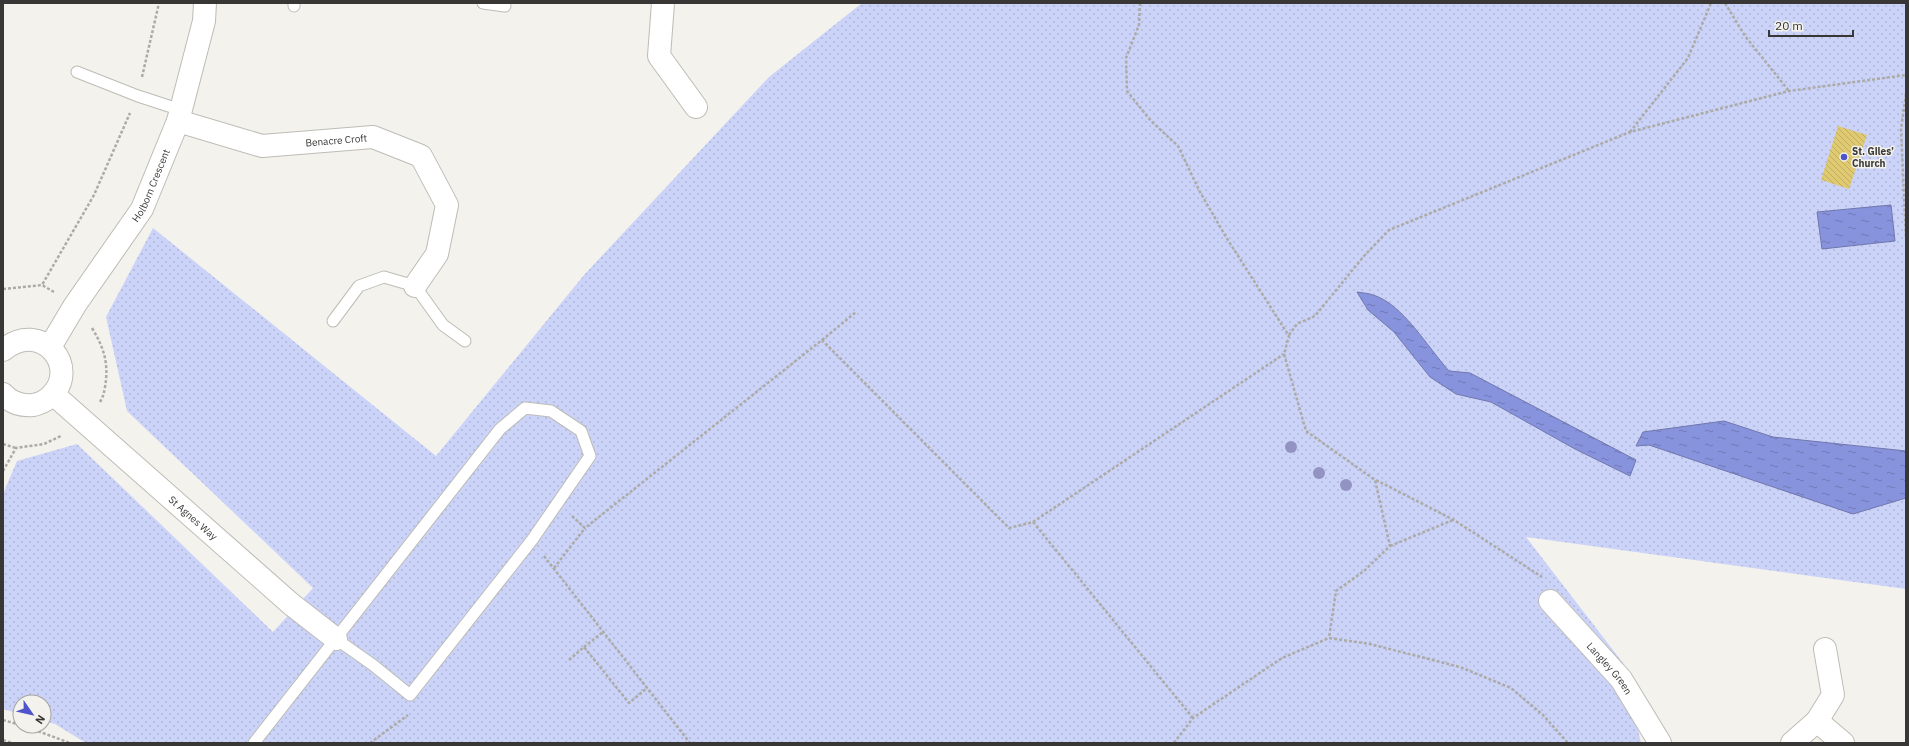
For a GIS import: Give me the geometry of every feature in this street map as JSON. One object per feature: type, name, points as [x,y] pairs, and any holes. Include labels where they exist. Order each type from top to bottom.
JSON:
[{"type":"street","name":"Holborn Crescent","points":[[50,347],[75,305],[142,209],[179,115],[204,21],[205,3]]},
{"type":"street","points":[[663,3],[659,56],[696,107]]},
{"type":"street","name":"Benacre Croft","points":[[179,115],[262,146],[374,137],[421,156],[447,206],[437,254],[415,286]]},
{"type":"street","points":[[3,350],[10,344],[20,340],[30,339],[41,342],[50,347],[56,355],[60,365],[61,375],[59,386],[46,401],[36,405],[17,404],[4,399]]},
{"type":"street","name":"St Agnes Way","points":[[53,394],[291,604],[336,639]]},
{"type":"street","name":"Langley Green","points":[[1550,601],[1621,679],[1660,743]]},
{"type":"street","points":[[1792,743],[1817,721],[1833,695],[1825,649]]},
{"type":"street","points":[[1817,721],[1842,743]]},
{"type":"lane","points":[[482,3],[504,6]]},
{"type":"lane","points":[[77,72],[138,96],[179,115]]},
{"type":"lane","points":[[333,320],[359,286],[384,277],[415,286],[443,325],[465,341]]},
{"type":"lane","points":[[254,743],[500,429],[525,408],[551,411],[581,431],[590,456],[532,540],[410,695],[373,665],[336,639]]},
{"type":"path","points":[[1140,3],[1140,25],[1126,58],[1127,90],[1151,121],[1178,146],[1200,192],[1215,218],[1289,336]]},
{"type":"path","points":[[1630,132],[1688,58],[1711,3]]},
{"type":"path","points":[[1725,3],[1745,36],[1789,91]]},
{"type":"path","points":[[1390,546],[1375,480],[1306,431],[1284,354],[1289,336],[1297,324],[1314,316],[1364,256],[1389,230],[1630,132],[1789,91],[1906,75]]},
{"type":"path","points":[[1906,94],[1901,129],[1906,239]]},
{"type":"path","points":[[3,289],[42,285]]},
{"type":"path","points":[[554,568],[585,528],[856,312]]},
{"type":"path","points":[[822,340],[1009,528],[1034,522],[1284,354]]},
{"type":"path","points":[[3,444],[16,448]]},
{"type":"path","points":[[558,504],[585,528]]},
{"type":"path","points":[[1329,638],[1336,591],[1364,571],[1390,546],[1454,520]]},
{"type":"path","points":[[1034,522],[1193,718]]},
{"type":"path","points":[[532,540],[690,743]]},
{"type":"path","points":[[569,660],[603,632]]},
{"type":"path","points":[[1174,743],[1193,718],[1282,658],[1329,638],[1370,644],[1460,666],[1511,688],[1543,715],[1568,743]]},
{"type":"path","points":[[584,647],[629,703],[647,688]]},
{"type":"path","points":[[370,743],[419,707],[410,695]]},
{"type":"path","points":[[46,734],[70,743]]},
{"type":"path","points":[[3,740],[12,743]]},
{"type":"shaded area","points":[[862,3],[1906,3],[1906,589],[1526,537],[1623,663],[1641,743],[86,743],[52,723],[52,694],[12,694],[12,712],[3,709],[3,494],[17,461],[77,444],[273,632],[313,588],[127,411],[106,317],[153,228],[436,456],[584,275],[769,77]]},
{"type":"water","points":[[1891,205],[1895,241],[1822,249],[1817,212]]},
{"type":"water","points":[[1357,292],[1373,295],[1394,307],[1405,317],[1449,371],[1470,373],[1636,460],[1630,476],[1575,449],[1491,402],[1456,394],[1430,377],[1394,332],[1368,310]]},
{"type":"water","points":[[1724,421],[1773,437],[1906,451],[1906,498],[1853,514],[1649,445],[1636,446],[1643,432]]},
{"type":"building","name":"St. Giles’ Church","points":[[1838,126],[1867,135],[1849,189],[1821,180]]},
{"type":"place","name":"St. Giles’ Church","points":[[1844,157]]}]
